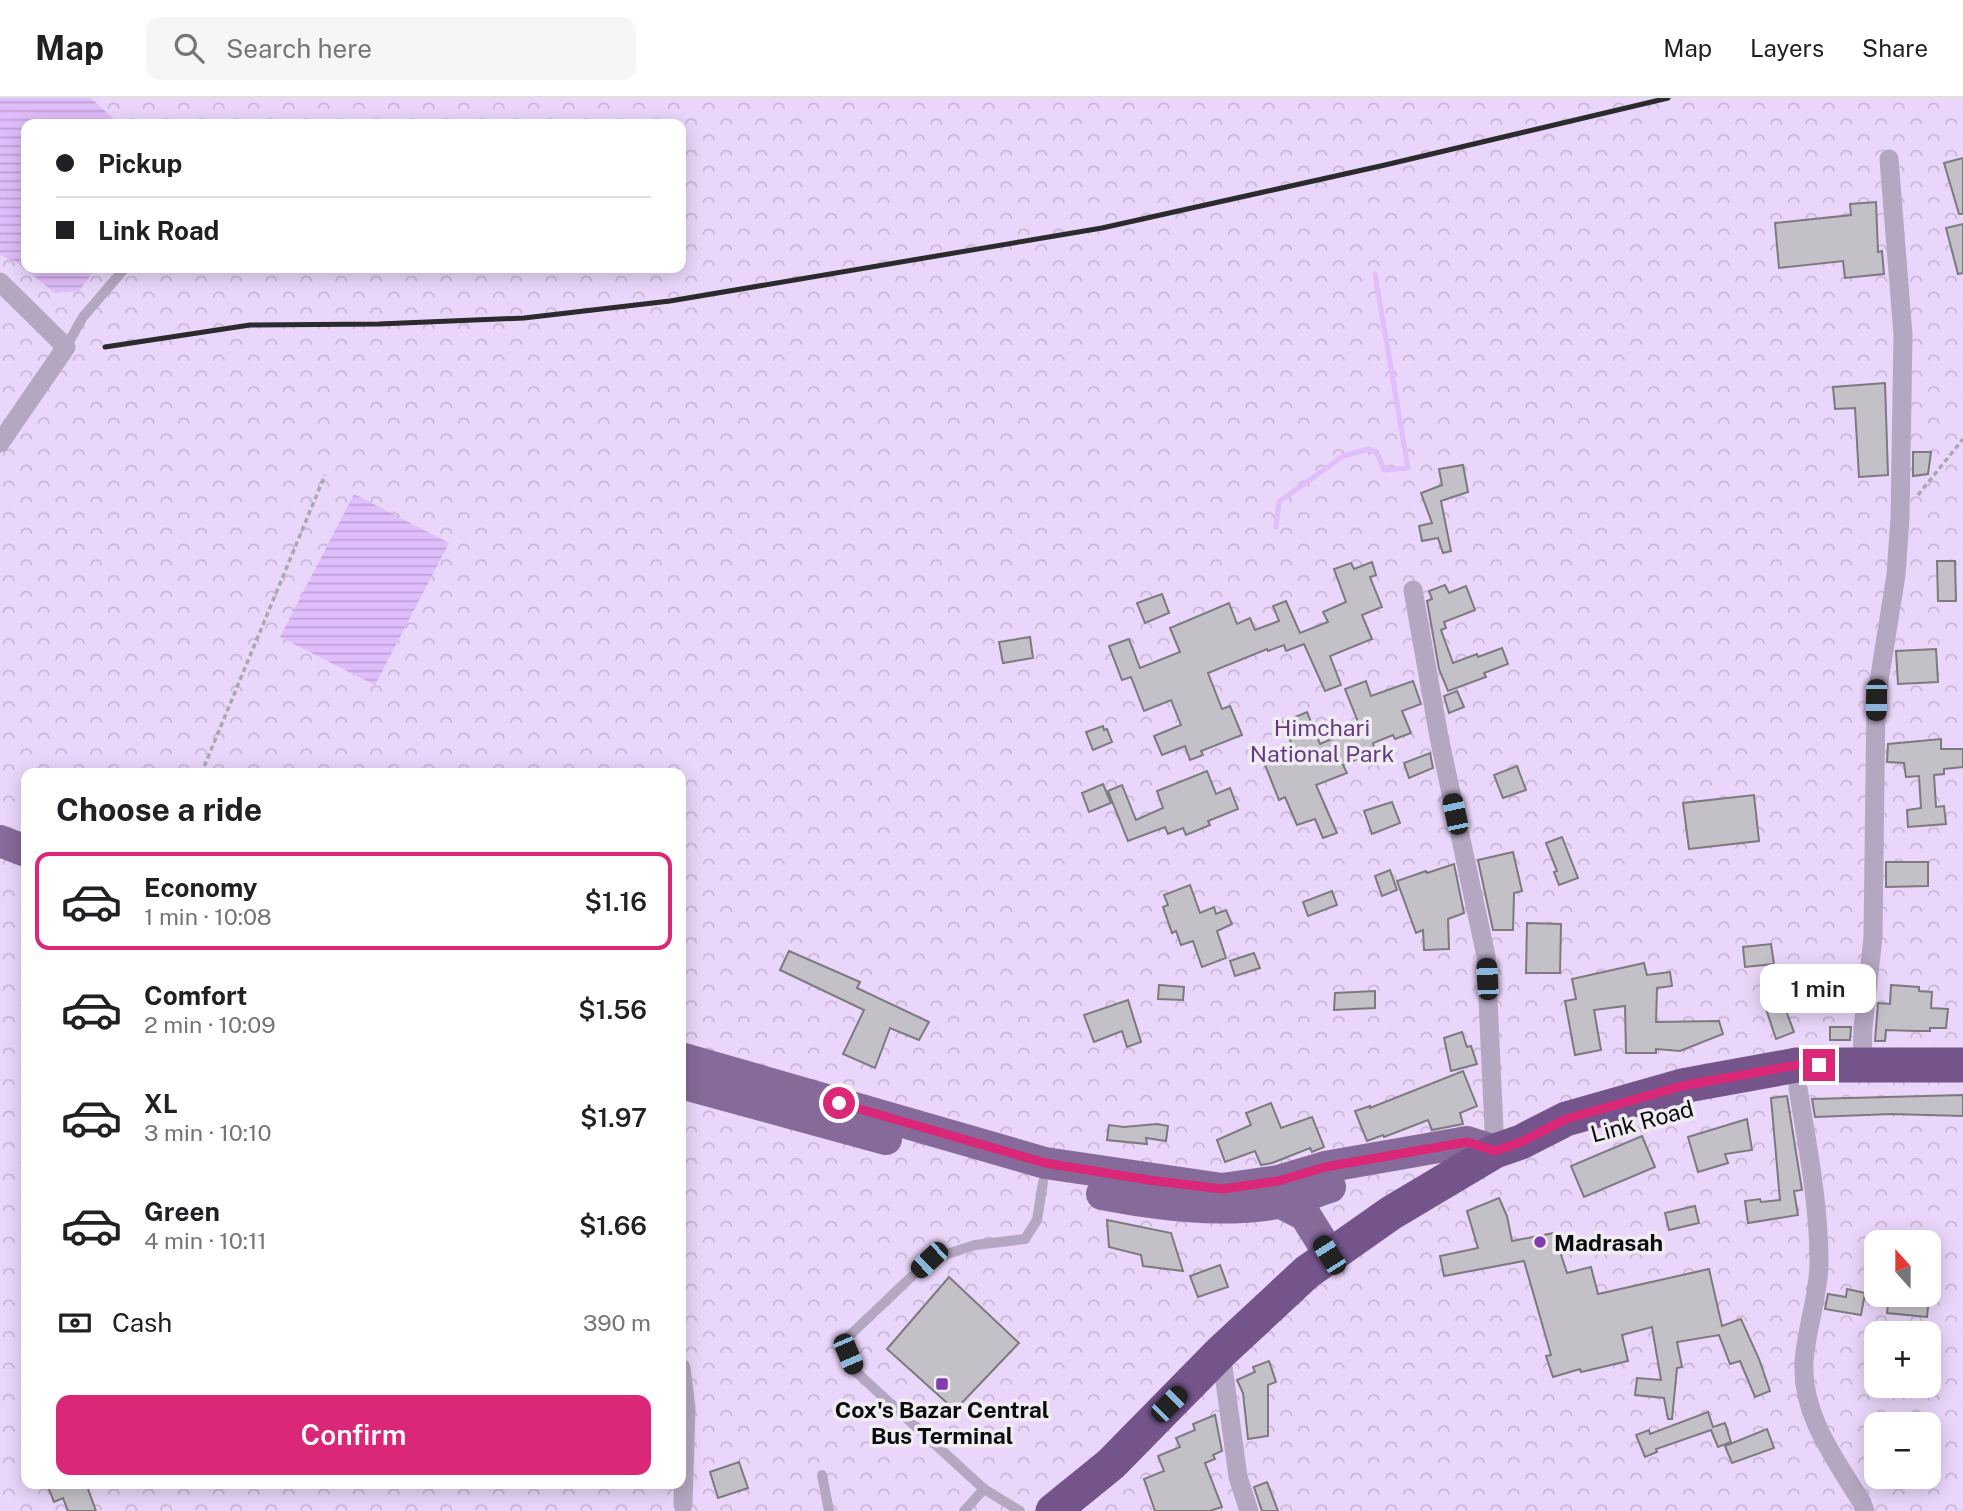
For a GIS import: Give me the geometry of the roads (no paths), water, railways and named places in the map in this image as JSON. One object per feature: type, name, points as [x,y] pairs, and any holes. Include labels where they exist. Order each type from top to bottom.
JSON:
[{"type":"highway","name":"Link Road","points":[[1508,1146],[1566,1119],[1682,1086],[1797,1065],[1963,1065]]},
{"type":"highway","name":"Link Road","points":[[1508,1146],[1577,1139],[1685,1107],[1798,1087],[1963,1087]]},
{"type":"highway","points":[[1053,1511],[1111,1464],[1221,1352],[1307,1272],[1391,1213],[1508,1146]]},
{"type":"highway","points":[[1076,1511],[1111,1464]]},
{"type":"main road","points":[[0,841],[21,849]]},
{"type":"main road","points":[[0,864],[21,871]]},
{"type":"main road","points":[[686,1059],[1045,1163],[1210,1188],[1222,1189],[1278,1181],[1325,1167],[1467,1142],[1508,1146]]},
{"type":"main road","points":[[686,1084],[1043,1182],[1152,1203],[1224,1208],[1280,1203],[1332,1186],[1508,1146]]},
{"type":"main road","points":[[1280,1203],[1304,1215],[1329,1255]]},
{"type":"street","points":[[1862,1064],[1863,1028],[1873,937],[1876,700],[1896,575],[1900,518],[1903,335],[1889,159]]},
{"type":"street","points":[[0,282],[66,347],[0,443]]},
{"type":"street","points":[[1413,590],[1439,737],[1486,956],[1508,1146]]},
{"type":"street","points":[[1798,1087],[1818,1214],[1819,1266],[1804,1364],[1808,1397],[1817,1429],[1863,1503],[1865,1511]]},
{"type":"street","points":[[1221,1352],[1238,1477],[1249,1511]]},
{"type":"street","points":[[683,1489],[683,1504]]},
{"type":"lane","points":[[66,347],[83,317],[121,273]]},
{"type":"lane","points":[[1020,1511],[984,1489],[855,1371],[848,1354],[848,1337],[929,1260],[975,1245],[1025,1238],[1037,1220],[1043,1182]]},
{"type":"lane","points":[[822,1475],[829,1511]]},
{"type":"lane","points":[[964,1511],[984,1489]]},
{"type":"waterway","points":[[1276,527],[1279,502],[1343,456],[1369,449],[1378,455],[1384,470],[1408,468],[1375,274]]},
{"type":"railway","points":[[105,347],[250,325],[379,324],[524,318],[670,301],[1102,228],[1668,98]]},
{"type":"place","name":"Madrasah","points":[[1540,1242]]},
{"type":"place","name":"Cox's Bazar Central Bus Terminal","points":[[942,1384]]},
{"type":"park label","name":"Himchari National Park","points":[[1322,740]]}]
